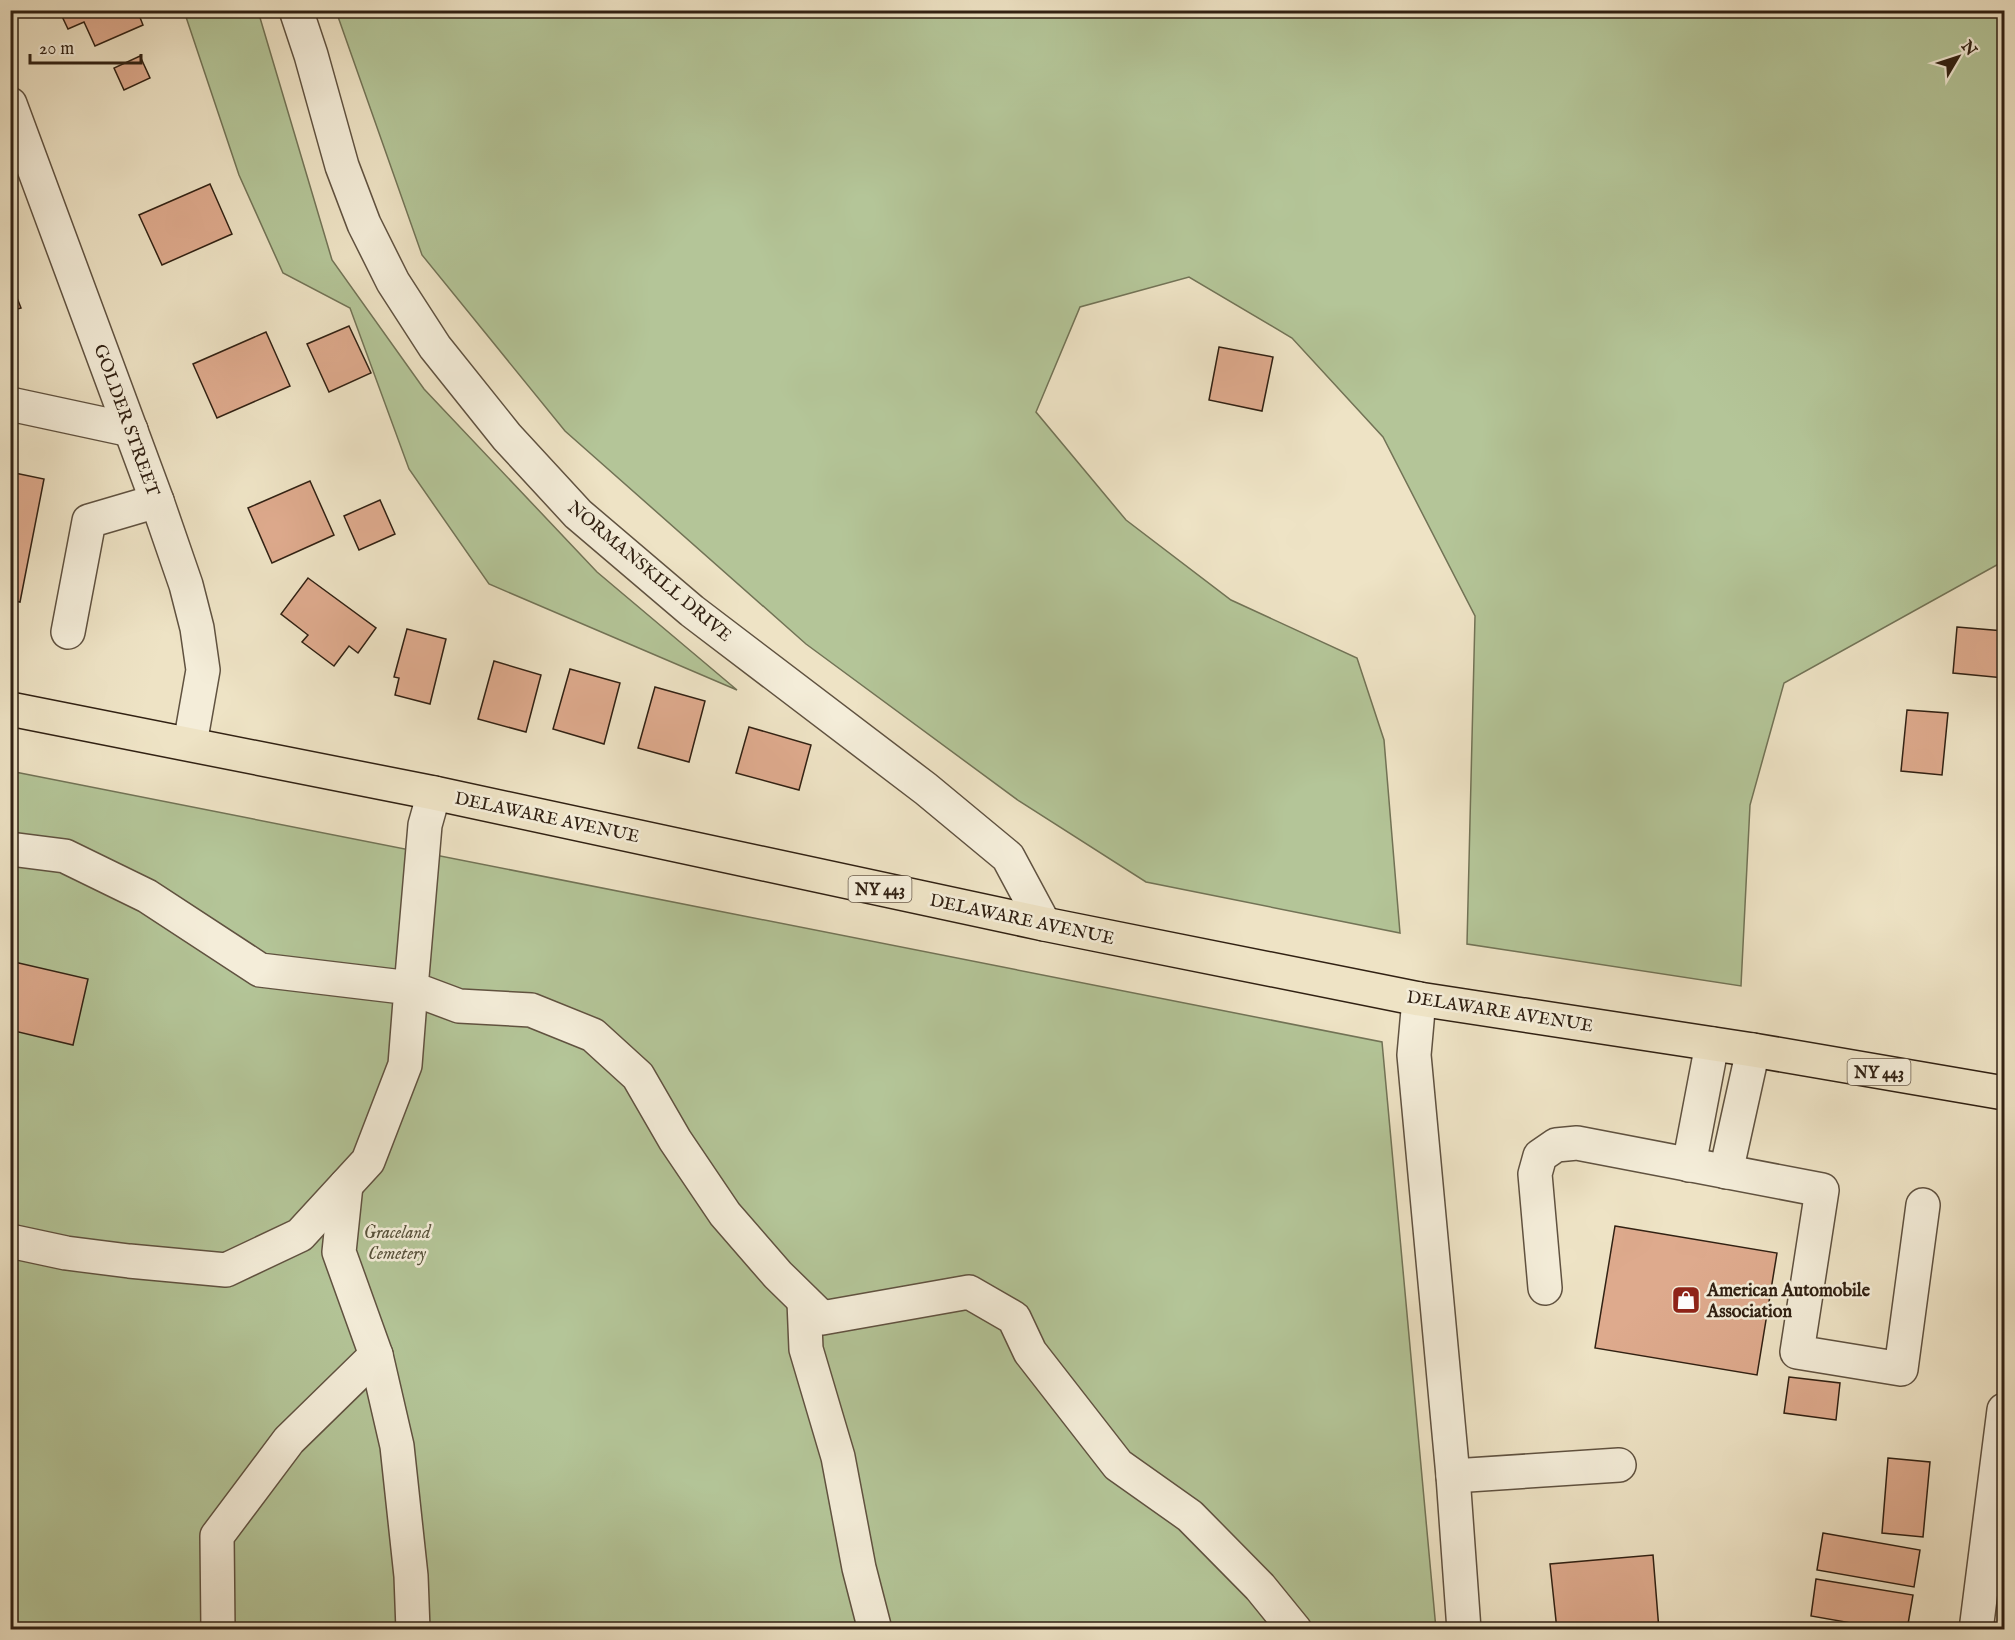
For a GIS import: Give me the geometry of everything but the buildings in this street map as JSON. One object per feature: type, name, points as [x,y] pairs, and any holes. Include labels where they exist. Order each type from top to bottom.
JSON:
[{"type":"main road","name":"DELAWARE AVENUE","points":[[10,709],[434,793],[1044,924],[1419,999],[1753,1050],[2004,1093]]},
{"type":"street","name":"NORMANSKILL DRIVE","points":[[296,10],[342,166],[364,224],[393,282],[435,347],[507,437],[578,514],[692,611],[926,789],[1008,856],[1044,924]]},
{"type":"street","name":"GOLDER STREET","points":[[10,104],[186,585],[197,628],[203,670],[190,744]]},
{"type":"street","points":[[10,404],[131,430]]},
{"type":"street","points":[[68,632],[89,521],[157,501]]},
{"type":"street","points":[[10,1240],[66,1253],[226,1270],[300,1235],[368,1161],[405,1065],[425,825],[434,793]]},
{"type":"street","points":[[10,849],[65,856],[117,881],[147,896],[260,970],[411,988],[459,1006],[531,1010],[593,1035],[638,1076],[675,1140],[726,1214],[778,1275],[822,1318],[969,1292],[1014,1318],[1030,1352],[1118,1465],[1190,1516],[1260,1587],[1295,1629]]},
{"type":"street","points":[[1419,999],[1414,1055],[1453,1476],[1464,1629]]},
{"type":"street","points":[[1689,1165],[1712,1044]]},
{"type":"street","points":[[1726,1172],[1753,1050]]},
{"type":"street","points":[[1545,1288],[1535,1174],[1540,1156],[1556,1144],[1576,1143],[1822,1190],[1797,1352],[1901,1370],[1923,1205]]},
{"type":"street","points":[[346,1185],[339,1252],[376,1355],[397,1446],[411,1575],[412,1629]]},
{"type":"street","points":[[804,1301],[806,1349],[838,1457],[859,1568],[875,1629]]},
{"type":"street","points":[[218,1629],[217,1536],[289,1440],[376,1355]]},
{"type":"street","points":[[1976,1629],[2004,1410]]},
{"type":"street","points":[[1453,1476],[1619,1465]]},
{"type":"green space","points":[[184,11],[258,11],[332,260],[424,389],[597,572],[737,690],[489,584],[409,469],[350,308],[283,273],[239,175]]},
{"type":"green space","points":[[336,11],[2004,11],[2004,561],[1784,683],[1750,805],[1741,986],[1467,944],[1475,616],[1383,437],[1292,338],[1189,277],[1080,307],[1036,412],[1126,520],[1231,600],[1357,658],[1384,740],[1400,933],[1146,882],[1019,801],[806,644],[565,431],[422,255]]},
{"type":"green space","name":"Graceland Cemetery","points":[[10,771],[1382,1042],[1436,1629],[11,1629]]},
{"type":"place","name":"American Automobile Association","points":[[1686,1300]]}]
